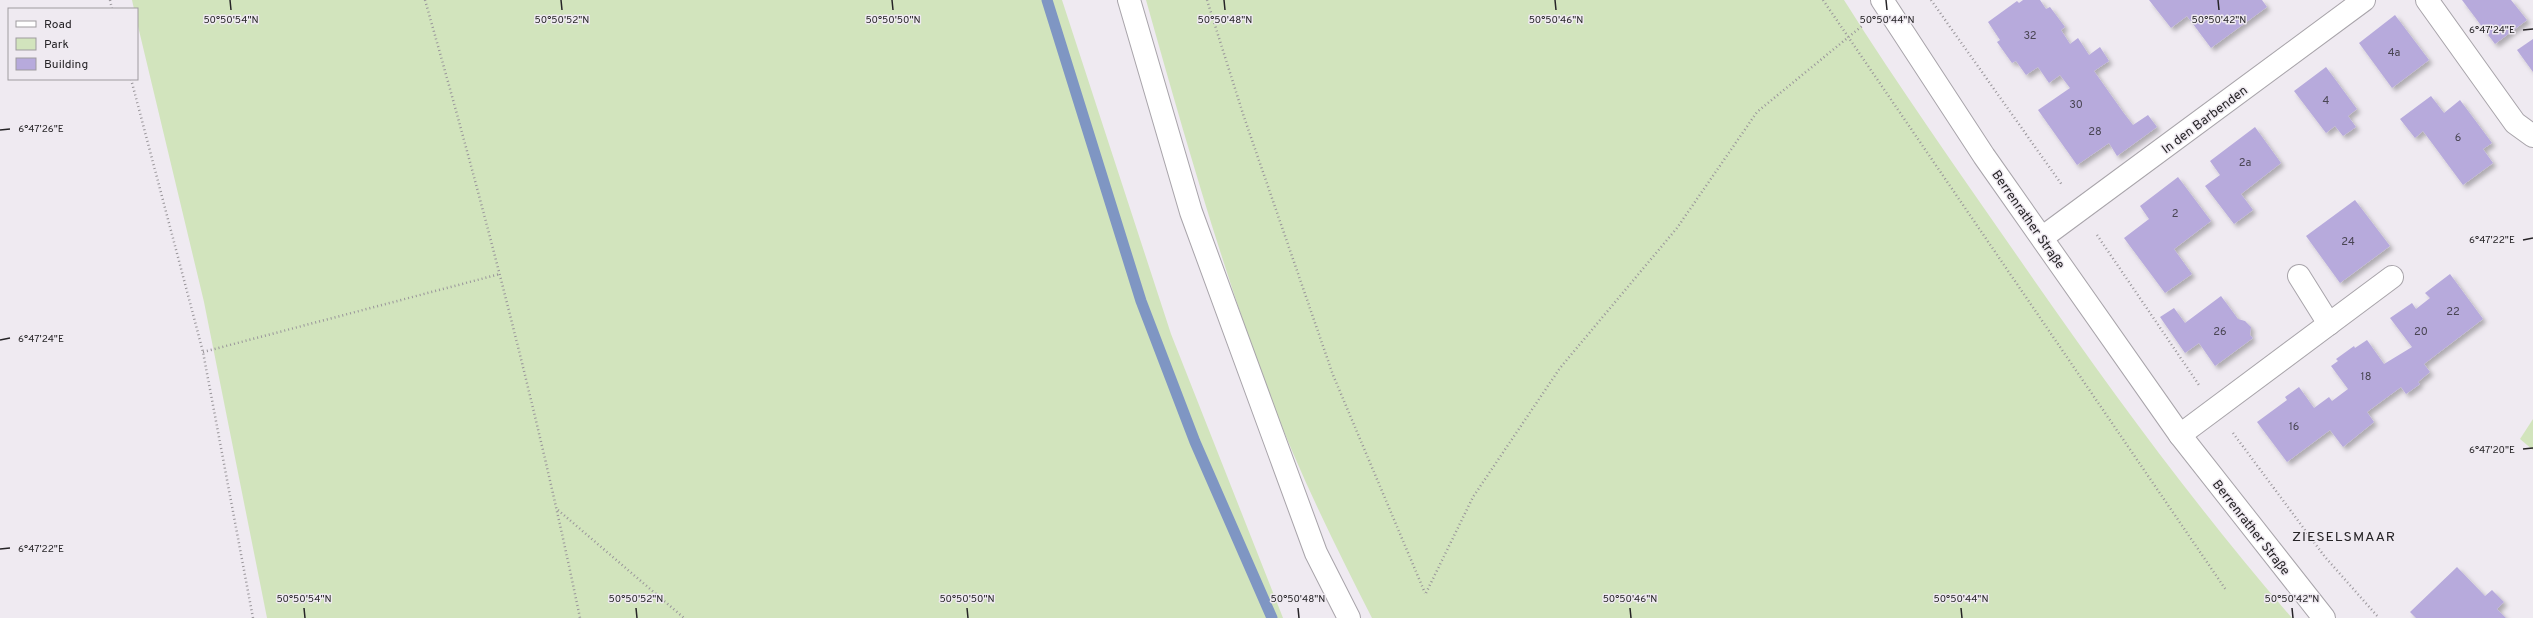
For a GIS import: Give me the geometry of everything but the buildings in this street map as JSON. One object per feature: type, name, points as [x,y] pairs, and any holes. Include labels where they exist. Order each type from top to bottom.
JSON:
[{"type":"street","points":[[1128,0],[1191,212],[1316,552],[1349,618]]},
{"type":"street","name":"In den Barbenden","points":[[2043,237],[2364,0]]},
{"type":"street","points":[[2426,0],[2515,123],[2533,136]]},
{"type":"street","name":"Berrenrather Straße","points":[[1884,3],[1984,156],[2043,237],[2180,435],[2324,618]]},
{"type":"street","points":[[2299,276],[2329,324]]},
{"type":"street","points":[[2180,435],[2392,277]]},
{"type":"path","points":[[426,0],[500,274],[558,510],[580,618]]},
{"type":"path","points":[[1208,0],[1244,117],[1333,375],[1426,594],[1473,497],[1560,368],[1676,228],[1756,112],[1850,36],[1884,3]]},
{"type":"path","points":[[1823,0],[1850,36],[2226,590]]},
{"type":"path","points":[[1931,0],[2080,211],[2215,408],[2325,557],[2379,618]]},
{"type":"path","points":[[131,80],[203,352],[253,618]]},
{"type":"path","points":[[203,352],[500,274]]},
{"type":"path","points":[[558,510],[684,618]]},
{"type":"green space","points":[[132,0],[1062,0],[1171,334],[1283,618],[267,618],[204,302],[138,26],[138,8],[134,8]]},
{"type":"green space","points":[[1146,0],[1844,0],[1886,65],[2116,396],[2184,486],[2255,575],[2292,618],[1372,618],[1311,493],[1270,397],[1213,229]]},
{"type":"green space","points":[[2533,419],[2533,450],[2520,439]]},
{"type":"waterway","points":[[1047,0],[1141,301],[1195,442],[1272,618]]},
{"type":"district","name":"ZIESELSMAAR","points":[[2344,536]]}]
